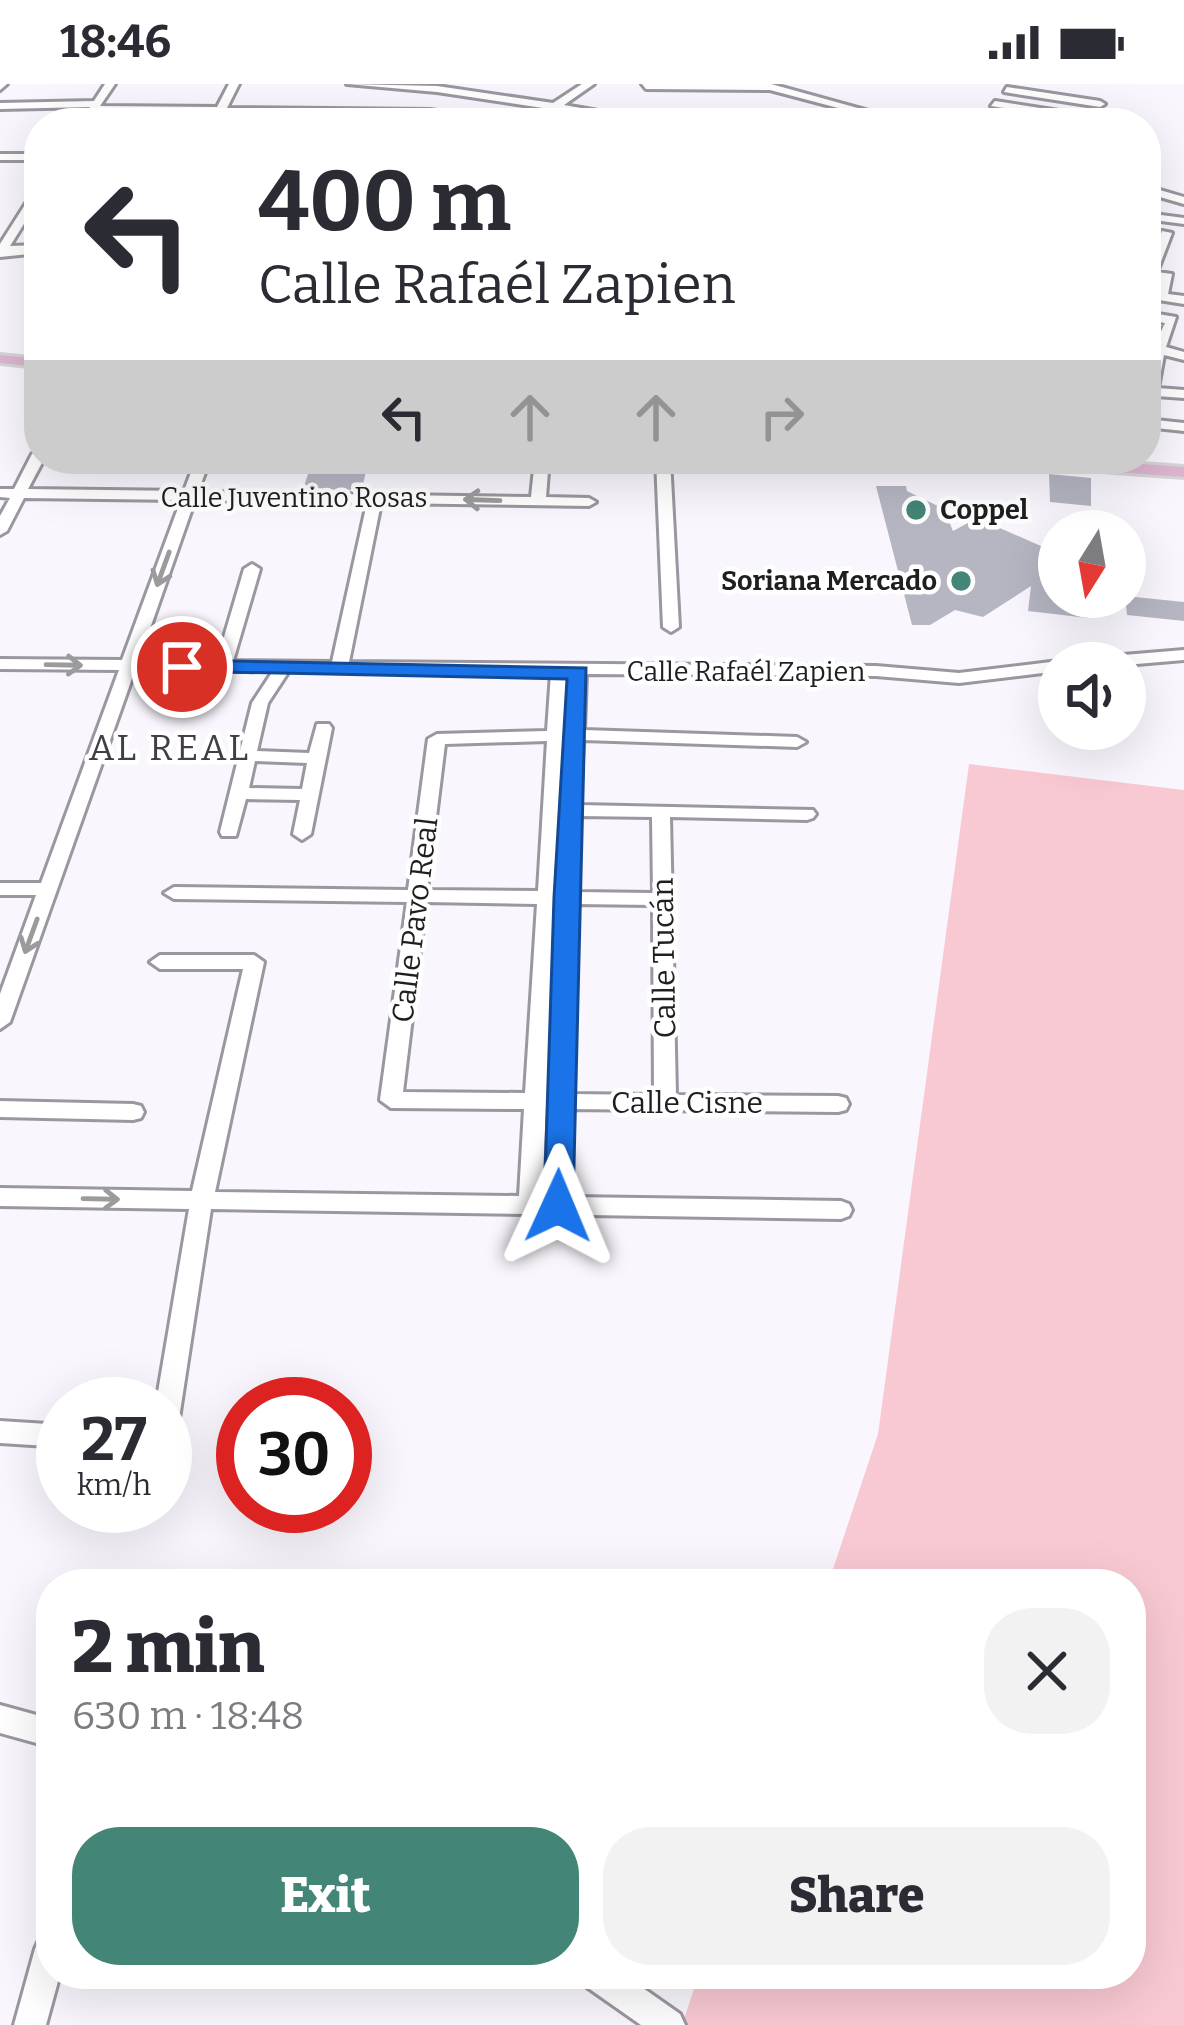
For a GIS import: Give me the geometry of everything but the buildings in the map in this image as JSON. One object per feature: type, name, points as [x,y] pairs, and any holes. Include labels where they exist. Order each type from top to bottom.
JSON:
[{"type":"street","points":[[95,107],[110,84]]},
{"type":"street","points":[[352,84],[432,87],[562,108]]},
{"type":"street","points":[[506,100],[529,84]]},
{"type":"street","points":[[555,107],[589,84]]},
{"type":"street","points":[[633,95],[647,85],[765,86],[806,89],[862,108]]},
{"type":"street","points":[[1009,88],[1100,101],[1099,108]]},
{"type":"street","points":[[517,108],[523,103]]},
{"type":"street","points":[[616,108],[620,105]]},
{"type":"street","points":[[0,106],[107,108]]},
{"type":"street","points":[[1,251],[24,215]]},
{"type":"street","points":[[0,531],[28,474]]},
{"type":"street","points":[[0,1022],[198,474]]},
{"type":"street","points":[[538,502],[541,474]]},
{"type":"street","points":[[664,474],[671,627]]},
{"type":"street","name":"Calle Juventino Rosas","points":[[0,494],[589,502]]},
{"type":"street","points":[[339,669],[375,500]]},
{"type":"street","points":[[223,668],[251,569]]},
{"type":"street","points":[[1146,658],[1184,655]]},
{"type":"street","name":"Calle Rafaél Zapien","points":[[0,664],[856,671],[959,678],[1038,669]]},
{"type":"street","points":[[254,668],[260,704]]},
{"type":"street","points":[[229,832],[260,704],[283,668]]},
{"type":"street","points":[[558,1206],[549,1101],[569,672]]},
{"type":"street","points":[[302,834],[323,728]]},
{"type":"street","points":[[565,735],[797,742]]},
{"type":"street","points":[[556,897],[572,810],[565,735]]},
{"type":"street","name":"Calle Pavo Real","points":[[391,1100],[421,895],[437,739],[565,735]]},
{"type":"street","points":[[247,756],[317,758]]},
{"type":"street","points":[[238,793],[310,795]]},
{"type":"street","points":[[572,810],[808,814]]},
{"type":"street","name":"Calle Tucán","points":[[661,812],[665,1104]]},
{"type":"street","points":[[0,889],[47,890]]},
{"type":"street","points":[[174,893],[664,899]]},
{"type":"street","points":[[160,962],[254,962],[201,1202],[173,1377]]},
{"type":"street","name":"Calle Cisne","points":[[391,1100],[838,1104]]},
{"type":"street","points":[[530,1206],[549,1101]]},
{"type":"street","points":[[0,1109],[133,1112]]},
{"type":"street","points":[[0,1197],[841,1210]]},
{"type":"street","points":[[0,1432],[36,1434]]},
{"type":"street","points":[[0,1719],[36,1728]]},
{"type":"street","points":[[30,2025],[40,1989]]},
{"type":"street","points":[[617,1989],[669,2025]]},
{"type":"shaded area","points":[[969,764],[1184,790],[1184,2025],[682,2025],[694,1989],[1146,1989],[1146,1569],[833,1569],[878,1434]]},
{"type":"place","name":"Coppel","points":[[916,510]]},
{"type":"place","name":"Soriana Mercado","points":[[961,581]]},
{"type":"district","name":"AL REAL","points":[[170,748]]},
{"type":"route","points":[[182,667],[578,672],[558,1206]]}]
